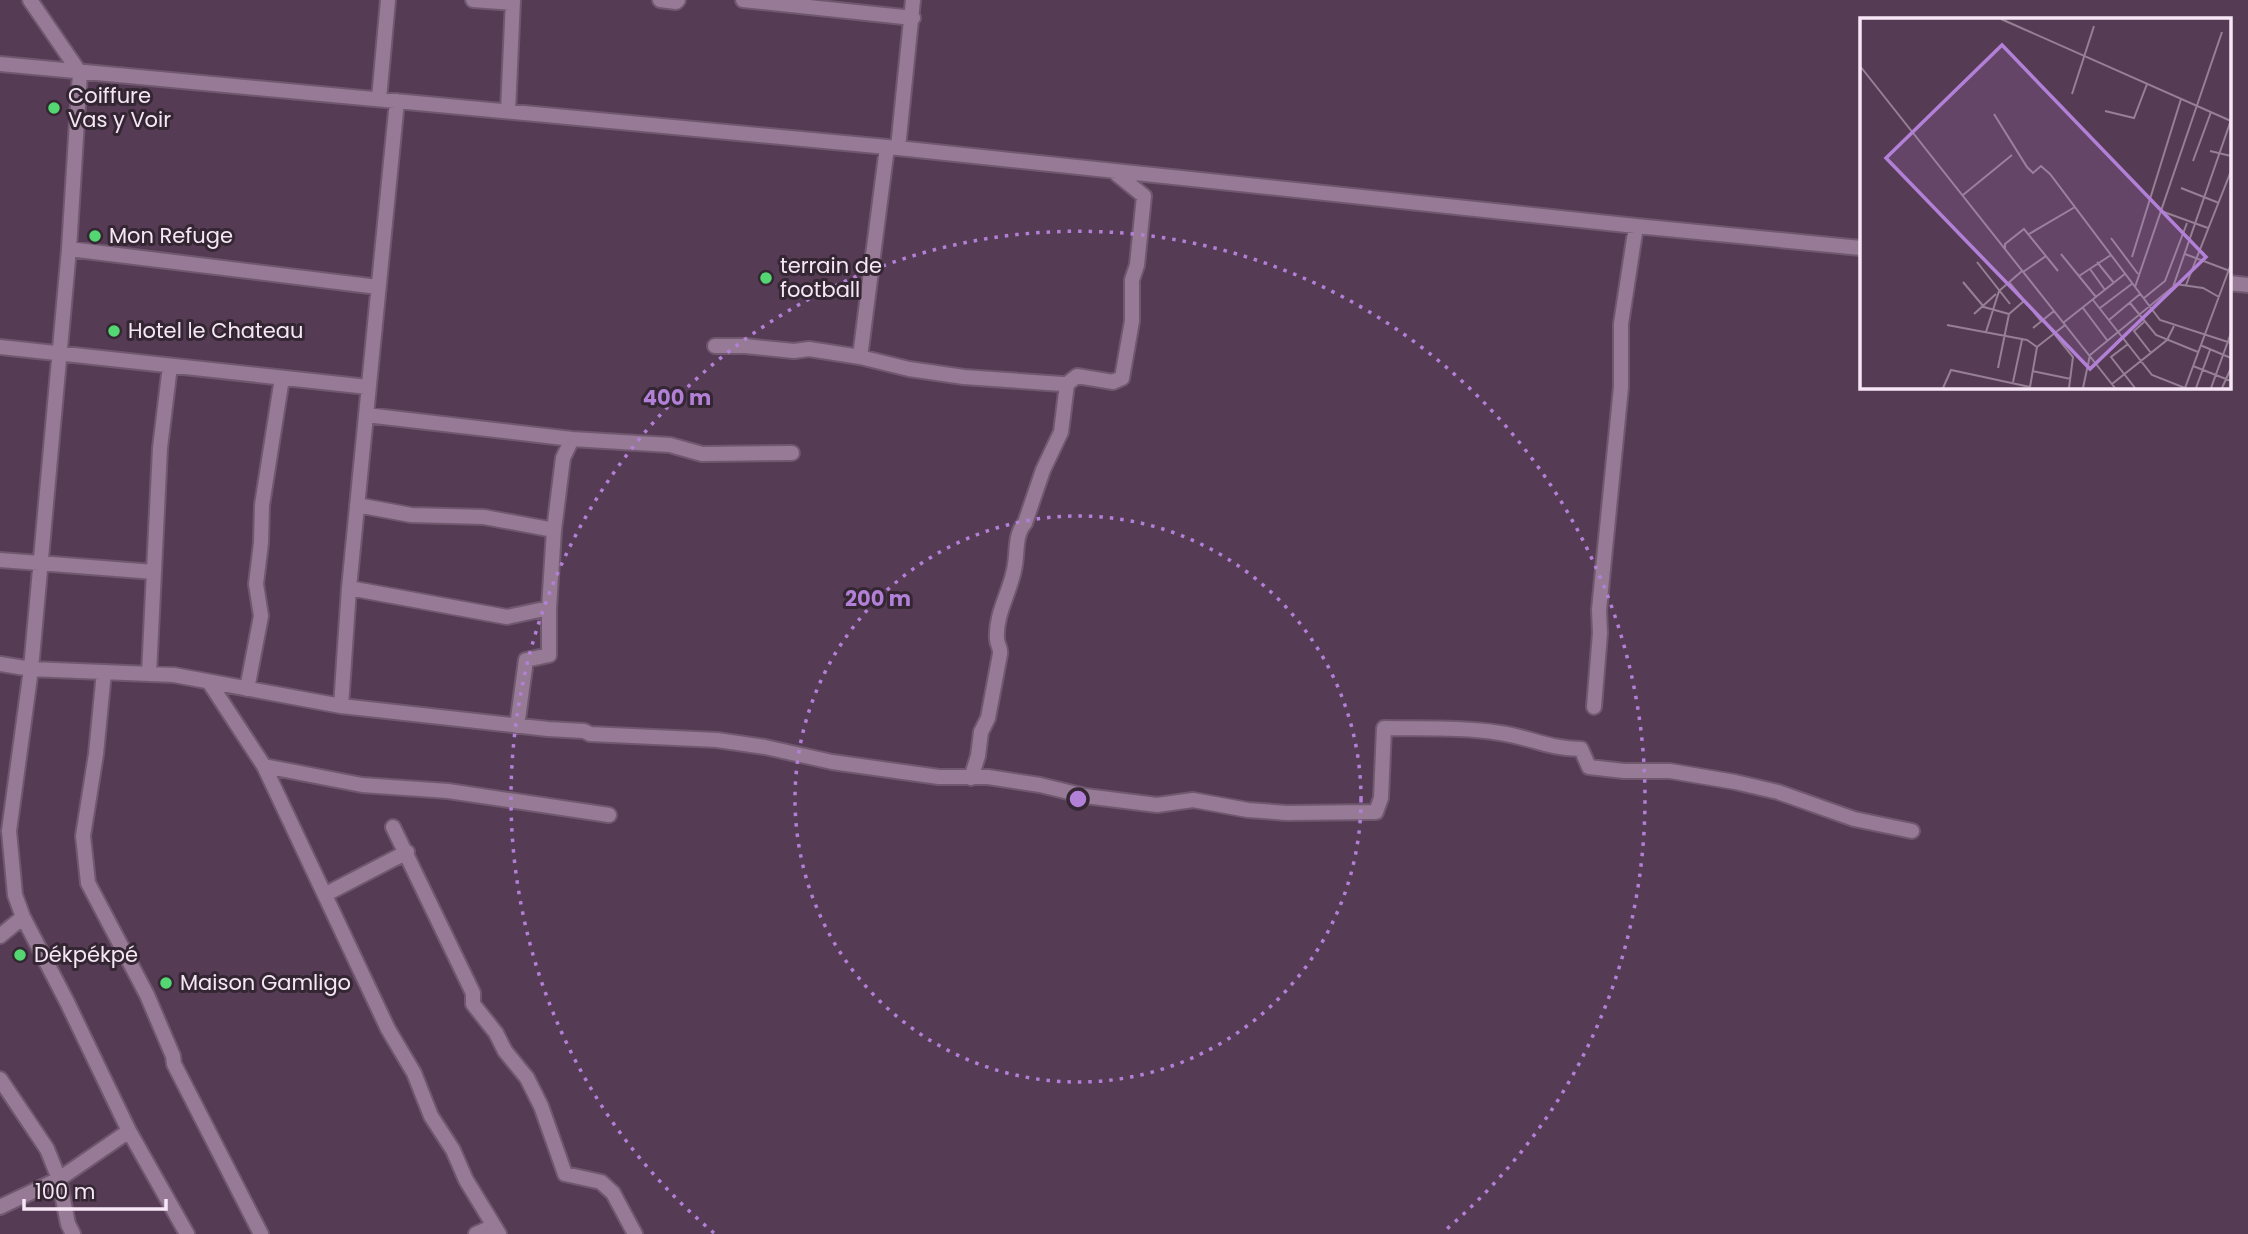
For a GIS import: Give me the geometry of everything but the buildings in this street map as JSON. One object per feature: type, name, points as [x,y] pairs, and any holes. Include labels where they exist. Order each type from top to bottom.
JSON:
[{"type":"street","points":[[30,0],[80,73],[69,249],[31,669],[9,831],[15,895],[23,917],[129,1131],[187,1234]]},
{"type":"street","points":[[379,99],[388,0]]},
{"type":"street","points":[[473,0],[513,2],[508,111]]},
{"type":"street","points":[[660,0],[678,0]]},
{"type":"street","points":[[743,0],[913,18]]},
{"type":"street","points":[[860,357],[913,18],[913,0]]},
{"type":"street","points":[[0,64],[893,147],[1860,248]]},
{"type":"street","points":[[341,706],[349,588],[397,101]]},
{"type":"street","points":[[1113,171],[1144,196]]},
{"type":"street","points":[[715,346],[794,351],[809,349],[964,377],[1067,384],[1077,376],[1113,382],[1122,378],[1132,321],[1132,280],[1137,265],[1147,174]]},
{"type":"street","points":[[1594,707],[1600,633],[1599,610],[1621,387],[1621,324],[1636,226]]},
{"type":"street","points":[[69,249],[378,287]]},
{"type":"street","points":[[2230,283],[2248,285]]},
{"type":"street","points":[[0,348],[368,387]]},
{"type":"street","points":[[149,674],[160,448],[170,366]]},
{"type":"street","points":[[247,689],[261,616],[256,584],[261,543],[261,505],[282,379]]},
{"type":"street","points":[[971,778],[978,757],[981,732],[992,703],[1001,648],[996,641],[1014,571],[1019,530],[1026,523],[1043,470],[1061,432],[1067,384]]},
{"type":"street","points":[[366,415],[572,439],[670,445],[702,454],[792,453]]},
{"type":"street","points":[[517,726],[526,660],[550,655],[548,608],[554,530],[563,458],[572,439]]},
{"type":"street","points":[[357,505],[411,515],[484,517],[554,530]]},
{"type":"street","points":[[0,560],[154,572]]},
{"type":"street","points":[[349,588],[507,617],[548,608]]},
{"type":"street","points":[[0,664],[31,669],[174,675],[341,706],[584,731],[590,734],[717,740],[765,747],[832,762],[939,777],[988,777],[1040,785],[1085,796],[1157,804],[1193,800],[1248,810],[1287,813],[1376,812],[1381,798],[1384,727],[1446,727],[1502,733],[1559,749],[1581,749],[1589,767],[1624,771],[1670,771],[1735,782],[1778,792],[1854,819],[1912,831]]},
{"type":"street","points":[[104,672],[96,754],[83,836],[88,883],[147,995],[174,1064],[261,1234]]},
{"type":"street","points":[[209,681],[264,766],[388,1029],[414,1073],[431,1116],[453,1150],[466,1180],[496,1230],[476,1234]]},
{"type":"street","points":[[264,766],[362,785],[448,791],[595,811],[609,816]]},
{"type":"street","points":[[393,827],[473,993],[473,1004],[527,1078],[541,1106],[565,1174],[601,1182],[613,1193],[635,1234]]},
{"type":"street","points":[[326,894],[407,852]]},
{"type":"street","points":[[0,936],[23,917]]},
{"type":"street","points":[[0,1079],[47,1149],[59,1180],[68,1224],[73,1234]]},
{"type":"street","points":[[0,1207],[59,1180],[129,1131]]},
{"type":"place","name":"Coiffure Vas y Voir","points":[[54,108]]},
{"type":"place","name":"Mon Refuge","points":[[95,236]]},
{"type":"place","name":"terrain de football","points":[[766,278]]},
{"type":"place","name":"Hotel le Chateau","points":[[114,331]]},
{"type":"place","name":"Dékpékpé","points":[[20,955]]},
{"type":"place","name":"Maison Gamligo","points":[[166,983]]}]
